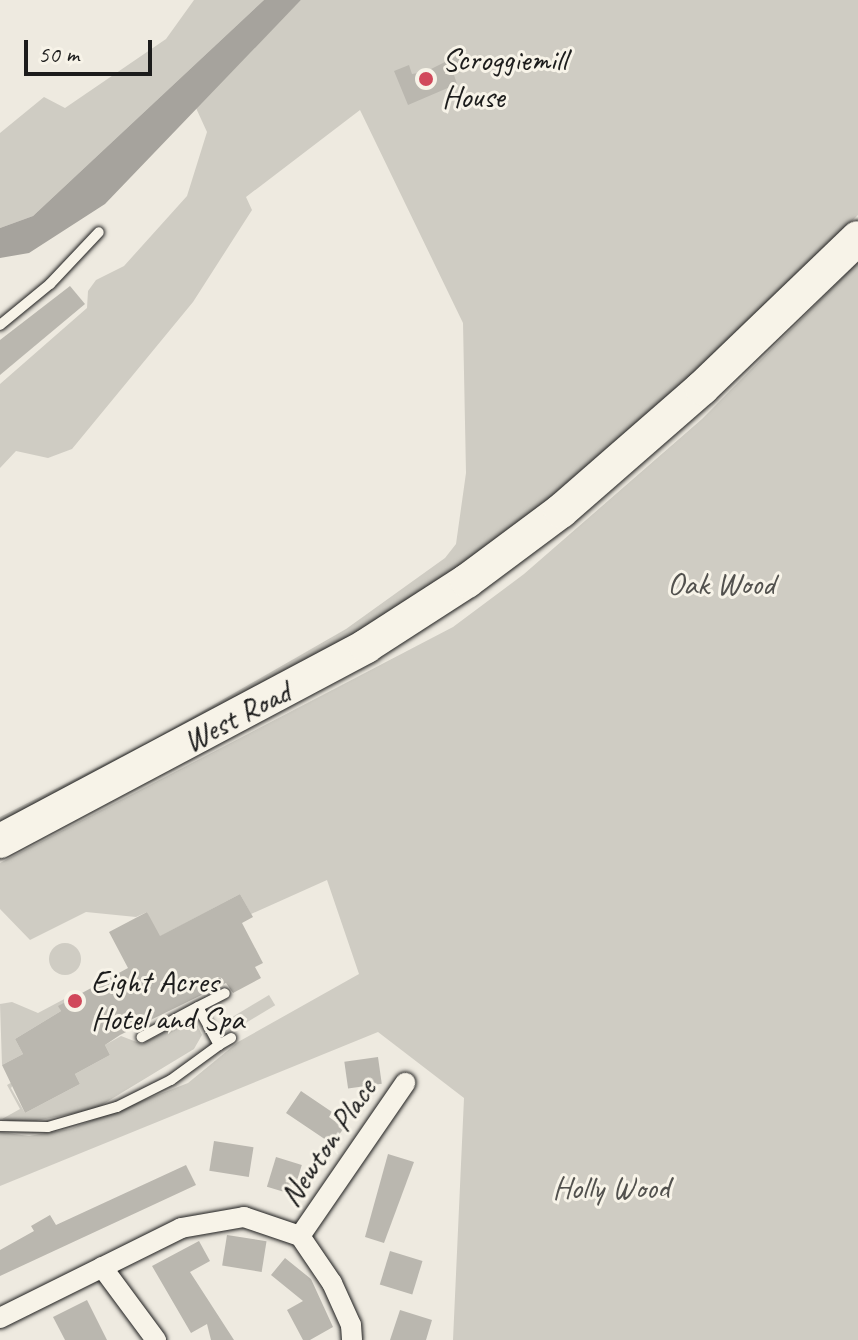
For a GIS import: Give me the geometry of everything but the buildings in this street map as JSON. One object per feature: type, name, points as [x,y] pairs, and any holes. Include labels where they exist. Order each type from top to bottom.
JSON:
[{"type":"highway","name":"West Road","points":[[0,841],[366,646],[467,581],[596,481],[858,238]]},
{"type":"street","name":"Newton Place","points":[[300,1236],[405,1083]]},
{"type":"street","points":[[0,1318],[202,1220],[267,1221],[300,1236],[332,1283],[351,1325],[352,1340]]},
{"type":"street","points":[[102,1267],[156,1340]]},
{"type":"lane","points":[[0,325],[50,284],[99,232]]},
{"type":"lane","points":[[142,1037],[225,993]]},
{"type":"lane","points":[[198,1007],[219,1045]]},
{"type":"lane","points":[[0,1126],[48,1127],[117,1107],[171,1080],[231,1038]]},
{"type":"green space","points":[[194,0],[264,0],[33,216],[0,228],[0,133],[44,97],[65,108],[166,39]]},
{"type":"green space","points":[[301,0],[858,0],[858,215],[691,377],[552,497],[407,610],[0,830],[0,817],[154,739],[346,629],[445,558],[456,544],[466,473],[463,323],[360,110],[246,197],[252,210],[193,302],[72,449],[48,458],[16,451],[0,468],[0,384],[87,308],[88,291],[96,280],[124,266],[187,196],[207,132],[196,108]]},
{"type":"green space","points":[[858,262],[858,1340],[453,1340],[464,1098],[378,1032],[0,1186],[0,1132],[29,1136],[70,1129],[188,1083],[238,1042],[359,974],[327,880],[251,914],[240,894],[157,938],[147,912],[136,917],[86,912],[30,940],[0,909],[0,863],[453,627],[524,574],[702,419]]},
{"type":"green space","points":[[65,943],[76,948],[81,959],[76,970],[65,975],[54,970],[49,959],[54,948]]},
{"type":"green space","points":[[269,995],[275,1005],[225,1035],[219,1025]]},
{"type":"green space","points":[[70,996],[74,997],[59,1006],[61,1011],[15,1039],[23,1054],[2,1065],[0,1004],[12,1002],[38,1013]]},
{"type":"green space","points":[[193,1017],[202,1035],[194,1049],[95,1109],[21,1124],[2,1119],[20,1109],[7,1085],[16,1080],[11,1088],[25,1113],[80,1084],[75,1074],[110,1055],[105,1045],[121,1036],[142,1044]]},
{"type":"shaded area","points":[[264,0],[301,0],[105,204],[29,253],[0,258],[0,228],[33,216]]},
{"type":"place","name":"Scroggiemill House","points":[[426,79]]},
{"type":"place","name":"Eight Acres Hotel and Spa","points":[[75,1001]]},
{"type":"park label","name":"Oak Wood","points":[[721,584]]},
{"type":"park label","name":"Holly Wood","points":[[611,1188]]}]
